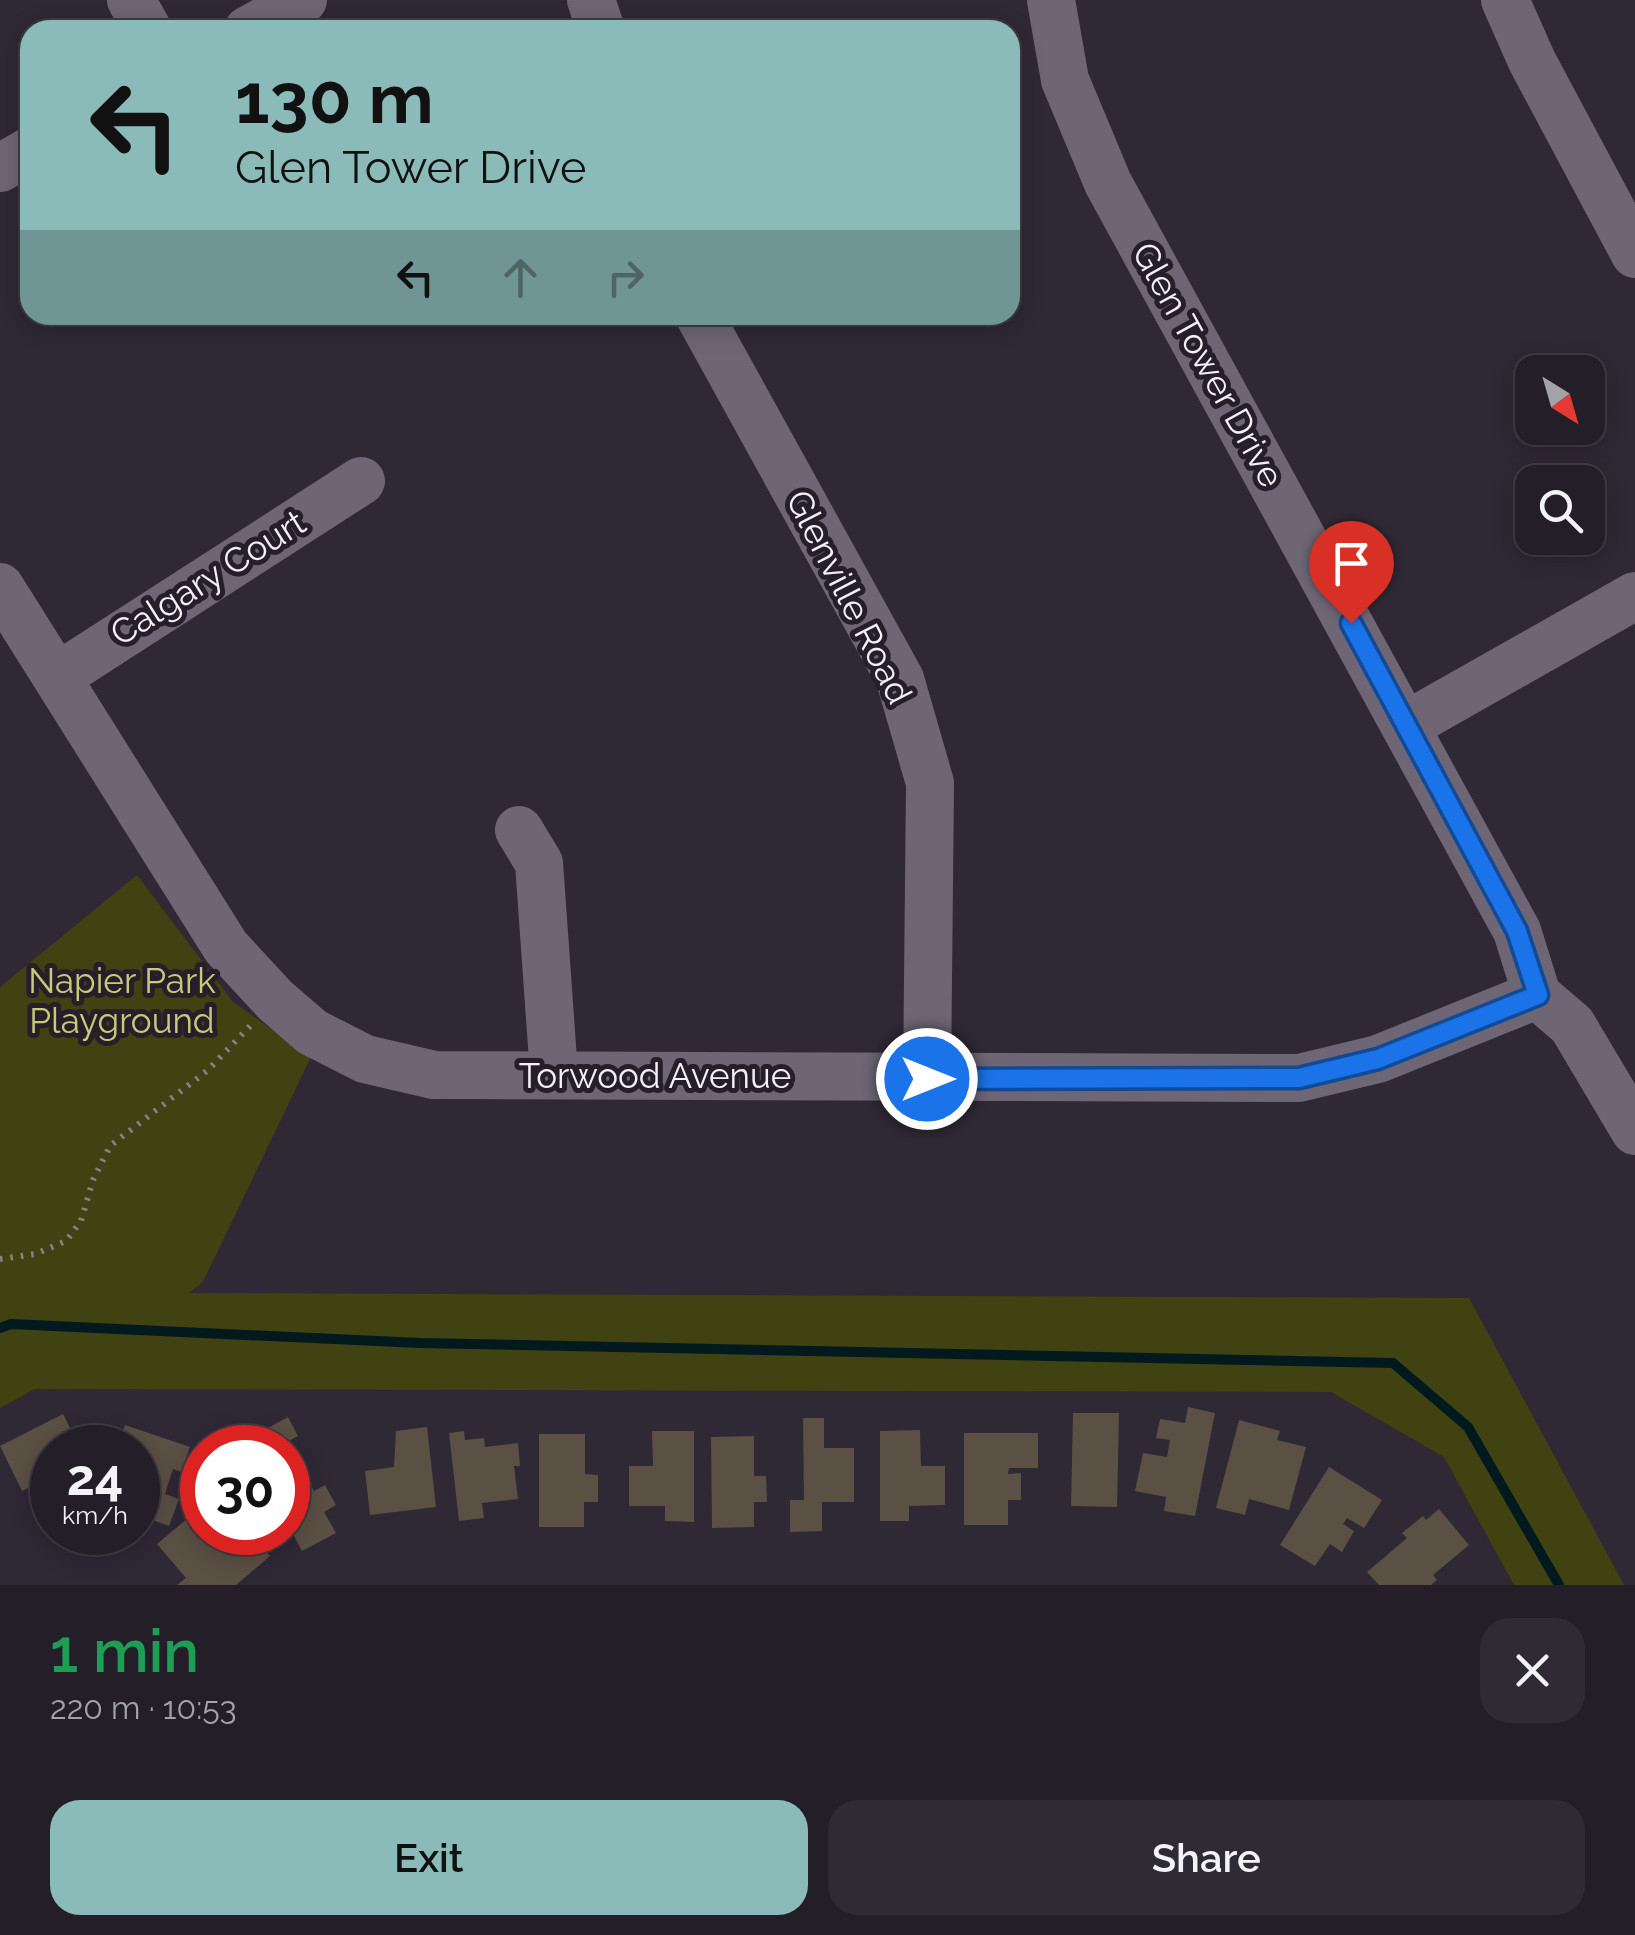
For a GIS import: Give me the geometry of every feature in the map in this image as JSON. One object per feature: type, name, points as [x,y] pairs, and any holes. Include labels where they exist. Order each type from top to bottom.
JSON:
[{"type":"street","points":[[266,20],[303,0]]},
{"type":"street","name":"Glen Tower Drive","points":[[1051,0],[1064,80],[1108,183],[1517,931],[1538,995],[1572,1025],[1628,1101]]},
{"type":"street","points":[[1505,0],[1532,61],[1635,254]]},
{"type":"street","name":"Glenville Road","points":[[705,325],[900,679],[930,784],[927,1079]]},
{"type":"street","name":"Calgary Court","points":[[57,677],[360,481]]},
{"type":"street","name":"Torwood Avenue","points":[[0,588],[226,946],[275,1000],[312,1032],[366,1059],[434,1075],[1299,1078],[1378,1059],[1538,995]]},
{"type":"street","points":[[1407,724],[1635,596]]},
{"type":"street","points":[[519,830],[539,863],[554,1074]]},
{"type":"path","points":[[0,1259],[34,1254],[66,1241],[81,1221],[93,1180],[110,1146],[208,1070],[275,1000]]},
{"type":"green space","name":"Napier Park Playground","points":[[137,875],[233,1002],[311,1057],[203,1282],[189,1293],[1469,1298],[1624,1585],[1514,1585],[1444,1457],[1331,1392],[35,1389],[0,1408],[0,987]]},
{"type":"building","points":[[1188,1407],[1215,1413],[1195,1516],[1164,1511],[1166,1497],[1135,1491],[1143,1453],[1167,1457],[1170,1440],[1156,1438],[1160,1419],[1185,1423]]},
{"type":"building","points":[[1073,1413],[1119,1413],[1117,1507],[1071,1506]]},
{"type":"building","points":[[63,1414],[68,1425],[41,1425]]},
{"type":"building","points":[[288,1417],[292,1425],[273,1425]]},
{"type":"building","points":[[803,1418],[824,1418],[824,1448],[854,1448],[854,1502],[822,1502],[822,1531],[790,1532],[790,1500],[804,1500]]},
{"type":"building","points":[[1239,1420],[1280,1431],[1277,1440],[1306,1447],[1289,1510],[1249,1499],[1245,1515],[1216,1508]]},
{"type":"building","points":[[427,1427],[436,1507],[370,1515],[365,1471],[394,1467],[396,1431]]},
{"type":"building","points":[[920,1430],[921,1466],[945,1466],[945,1505],[909,1506],[909,1521],[880,1521],[880,1431]]},
{"type":"building","points":[[30,1431],[30,1487],[22,1491],[0,1446]]},
{"type":"building","points":[[464,1431],[465,1440],[484,1438],[485,1447],[518,1443],[520,1466],[514,1466],[518,1499],[482,1503],[484,1518],[459,1521],[449,1433]]},
{"type":"building","points":[[652,1431],[694,1431],[694,1522],[665,1521],[665,1506],[629,1506],[629,1466],[653,1466]]},
{"type":"building","points":[[964,1433],[1038,1433],[1038,1468],[1009,1468],[1008,1474],[1021,1473],[1021,1500],[1008,1500],[1008,1525],[964,1525]]},
{"type":"building","points":[[539,1434],[585,1434],[585,1474],[598,1475],[598,1502],[584,1502],[584,1527],[539,1527]]},
{"type":"building","points":[[754,1436],[754,1476],[766,1476],[767,1502],[754,1502],[754,1527],[712,1528],[711,1437]]},
{"type":"building","points":[[160,1437],[180,1444],[180,1472],[173,1469],[165,1494],[179,1499],[169,1526],[160,1523]]},
{"type":"building","points":[[1329,1467],[1382,1500],[1364,1528],[1347,1518],[1343,1524],[1354,1531],[1342,1552],[1330,1544],[1315,1566],[1280,1545]]},
{"type":"building","points":[[310,1484],[314,1491],[325,1485],[336,1505],[324,1512],[336,1533],[310,1547]]},
{"type":"building","points":[[1439,1509],[1469,1545],[1433,1575],[1437,1580],[1431,1585],[1379,1585],[1367,1572],[1407,1538],[1402,1533]]},
{"type":"building","points":[[180,1525],[180,1555],[270,1556],[236,1585],[177,1585],[186,1578],[160,1548],[160,1541]]},
{"type":"waterway","points":[[0,1328],[11,1324],[420,1343],[1393,1363],[1468,1427],[1559,1585]]},
{"type":"route","points":[[927,1079],[1299,1078],[1378,1059],[1538,995],[1517,931],[1351,623]]}]
